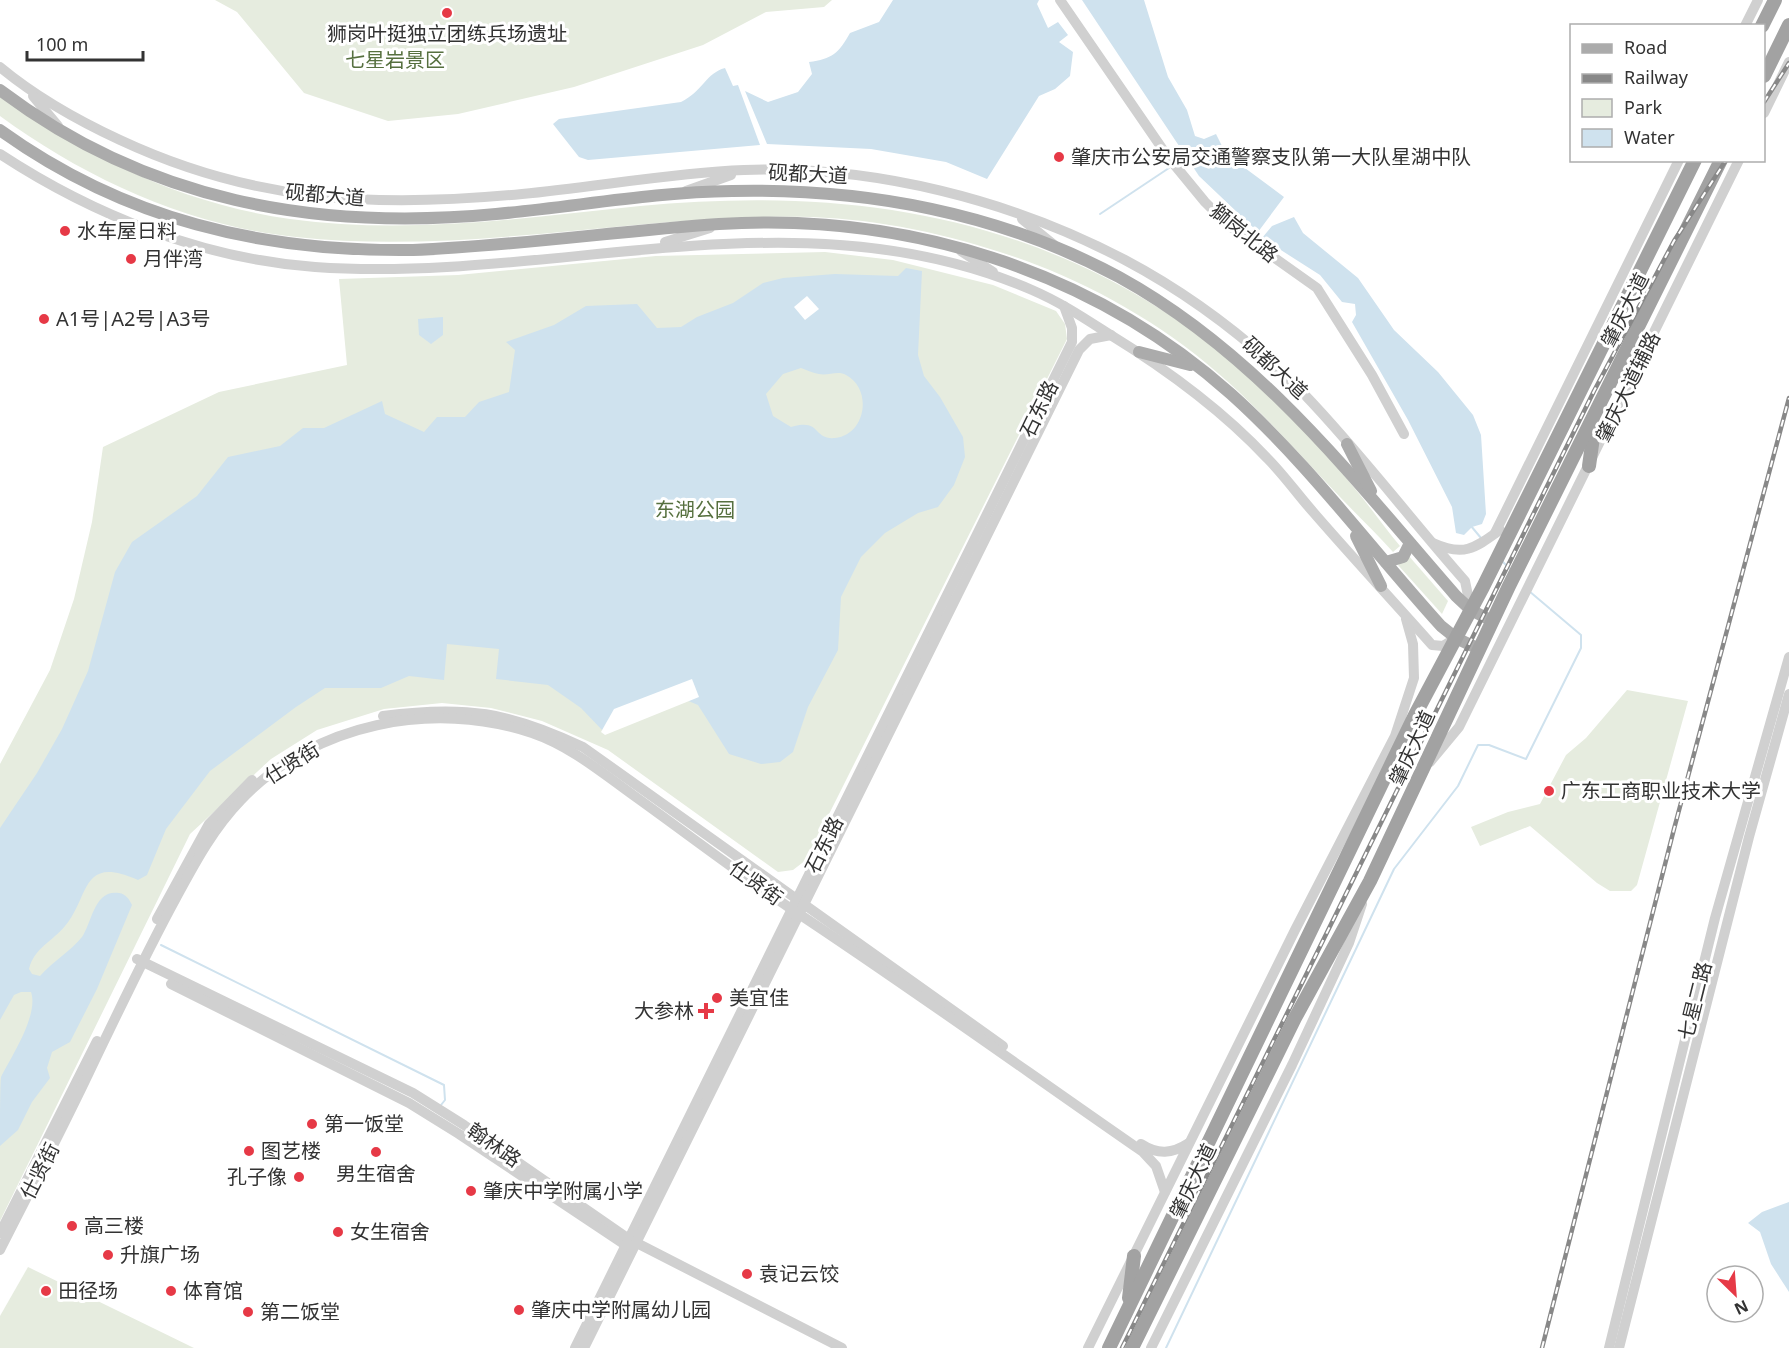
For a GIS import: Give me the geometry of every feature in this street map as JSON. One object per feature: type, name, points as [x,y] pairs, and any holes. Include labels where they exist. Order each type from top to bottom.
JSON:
[{"type":"highway","points":[[1763,24],[1775,0]]},
{"type":"highway","points":[[1765,74],[1789,25]]},
{"type":"highway","name":"肇庆大道","points":[[1109,1348],[1414,715],[1494,566],[1500,538],[1518,517],[1694,162]]},
{"type":"highway","name":"肇庆大道","points":[[1132,1348],[1295,1018],[1370,881],[1509,586],[1720,162]]},
{"type":"highway","points":[[1629,346],[1644,352]]},
{"type":"highway","points":[[1589,466],[1597,411]]},
{"type":"highway","points":[[1128,1309],[1134,1256]]},
{"type":"main road","name":"砚都大道","points":[[0,90],[62,131],[101,153],[183,186],[237,202],[306,214],[375,219],[445,218],[676,194],[795,191],[884,200],[973,219],[1057,247],[1148,294],[1232,353],[1306,424],[1471,610],[1492,621]]},
{"type":"main road","points":[[0,130],[47,162],[87,184],[150,210],[214,231],[278,243],[380,251],[450,249],[720,224],[827,225],[896,233],[951,244],[1012,262],[1105,305],[1199,368],[1268,430],[1441,626],[1456,638],[1479,649]]},
{"type":"main road","points":[[1139,352],[1199,368]]},
{"type":"main road","points":[[1347,444],[1380,508]]},
{"type":"main road","points":[[1348,521],[1381,586]]},
{"type":"main road","points":[[1386,562],[1403,557],[1410,543]]},
{"type":"street","name":"獅岗北路","points":[[1060,0],[1168,157],[1205,202],[1228,225],[1317,288],[1372,375],[1404,434]]},
{"type":"street","points":[[1746,24],[1758,0]]},
{"type":"street","points":[[1765,111],[1789,62]]},
{"type":"street","points":[[0,68],[26,88],[103,132],[184,168],[236,183],[315,197],[378,201],[468,198],[746,170],[802,172],[880,180],[944,193],[1015,213],[1126,260],[1189,298],[1274,365],[1304,394],[1465,581],[1471,610]]},
{"type":"street","points":[[26,88],[62,131]]},
{"type":"street","points":[[0,154],[78,199],[144,228],[226,252],[285,264],[347,268],[450,267],[651,247],[768,242],[856,245],[948,262],[1006,280],[1064,306],[1139,352],[1227,419],[1267,458],[1432,645],[1443,646],[1456,638]]},
{"type":"street","points":[[1430,542],[1453,550],[1479,546],[1500,538],[1524,477],[1678,162]]},
{"type":"street","name":"肇庆大道辅路","points":[[1425,768],[1459,727],[1738,162]]},
{"type":"street","points":[[676,194],[746,170]]},
{"type":"street","points":[[1015,213],[1057,247]]},
{"type":"street","points":[[651,247],[720,224]]},
{"type":"street","points":[[951,244],[1006,280]]},
{"type":"street","points":[[1064,306],[1076,346],[1090,339],[1111,335]]},
{"type":"street","name":"石东路","points":[[584,1348],[632,1245],[1076,346]]},
{"type":"street","points":[[1518,517],[1524,477]]},
{"type":"street","points":[[1088,1348],[1395,736],[1411,693],[1415,663],[1404,613]]},
{"type":"street","name":"七星二路","points":[[1610,1348],[1715,918],[1789,657]]},
{"type":"street","name":"七星二路","points":[[1619,1348],[1749,837],[1789,694]]},
{"type":"street","points":[[1390,767],[1395,736],[1414,715]]},
{"type":"street","name":"仕贤街","points":[[0,1250],[138,963],[217,828],[244,797],[275,770],[310,749],[347,733],[380,724],[422,719],[460,718],[494,723],[535,734],[578,755],[798,907]]},
{"type":"street","points":[[1151,1348],[1306,1035],[1349,943],[1370,881]]},
{"type":"street","points":[[798,907],[1143,1146],[1154,1152],[1169,1152],[1190,1143]]},
{"type":"street","points":[[798,907],[1143,1152],[1160,1172],[1165,1192]]},
{"type":"street","points":[[0,1233],[138,963]]},
{"type":"street","name":"翰林路","points":[[138,963],[413,1093],[464,1125],[632,1245],[829,1348]]},
{"type":"street","name":"石东路","points":[[575,1348],[632,1245]]},
{"type":"street","name":"翰林路","points":[[632,1245],[842,1348]]},
{"type":"green space","name":"七星岩景区","points":[[215,0],[832,0],[824,7],[766,12],[703,45],[574,87],[458,114],[388,121],[304,93],[237,12]]},
{"type":"green space","points":[[0,94],[67,138],[138,175],[212,202],[290,219],[334,224],[422,225],[509,220],[706,201],[772,200],[836,203],[900,211],[962,224],[1024,243],[1085,268],[1144,299],[1202,338],[1256,383],[1306,432],[1400,546],[1393,552],[1256,409],[1227,381],[1184,346],[1113,300],[1062,275],[1010,255],[898,226],[812,217],[747,217],[490,238],[425,241],[361,241],[296,237],[256,231],[217,222],[140,196],[67,160],[0,116]]},
{"type":"green space","name":"东湖公园","points":[[825,252],[893,260],[993,285],[1056,311],[1065,324],[1067,339],[806,860],[793,870],[778,872],[608,750],[542,721],[491,708],[442,703],[384,709],[317,730],[271,759],[190,834],[0,1221],[0,764],[50,670],[74,599],[92,522],[103,447],[219,392],[347,365],[339,279],[458,275],[656,256]]},
{"type":"green space","points":[[1408,555],[1448,601],[1442,614],[1398,565]]},
{"type":"green space","points":[[1627,690],[1688,701],[1637,885],[1631,891],[1610,891],[1597,883],[1530,826],[1480,846],[1471,827],[1508,812],[1540,804],[1566,755],[1586,738]]},
{"type":"green space","name":"田径场","points":[[28,1267],[194,1348],[0,1348],[0,1316]]},
{"type":"water","points":[[893,0],[1039,0],[1037,4],[1048,28],[1058,22],[1068,35],[1059,42],[1073,52],[1070,76],[1055,89],[1039,96],[987,179],[946,162],[871,149],[767,144],[745,91],[768,102],[798,92],[812,74],[809,62],[829,57],[842,46],[850,33],[879,22]]},
{"type":"water","points":[[1082,0],[1144,0],[1168,77],[1187,110],[1195,136],[1204,139],[1216,134],[1226,154],[1284,197],[1258,232],[1199,176]]},
{"type":"water","points":[[725,68],[733,86],[738,85],[760,145],[588,160],[579,157],[553,124],[559,119],[681,102],[713,74]]},
{"type":"water","points":[[1294,217],[1303,233],[1358,278],[1394,330],[1438,372],[1473,415],[1481,435],[1486,514],[1482,524],[1472,527],[1464,535],[1456,533],[1452,507],[1408,420],[1352,322],[1356,315],[1355,304],[1342,302],[1320,275],[1262,238],[1272,226]]},
{"type":"water","name":"东湖公园","points":[[906,268],[922,271],[918,355],[924,376],[940,397],[963,437],[965,457],[954,485],[938,507],[918,513],[885,533],[861,557],[841,597],[838,650],[808,707],[793,752],[780,762],[761,764],[729,754],[698,705],[686,700],[604,732],[581,708],[548,685],[496,679],[499,649],[447,644],[444,680],[409,676],[381,688],[325,688],[210,771],[166,829],[147,875],[138,880],[119,873],[106,872],[96,875],[89,882],[65,926],[39,950],[29,969],[32,974],[40,976],[82,937],[95,908],[104,896],[119,893],[127,897],[132,905],[97,989],[70,1042],[52,1052],[47,1068],[50,1078],[32,1102],[18,1130],[0,1146],[1,1077],[28,1024],[32,1001],[31,992],[14,995],[0,1020],[0,828],[37,773],[62,729],[88,671],[115,572],[132,542],[197,496],[228,457],[280,446],[303,428],[324,428],[382,401],[385,414],[424,432],[437,417],[465,417],[479,402],[509,392],[515,350],[506,342],[554,325],[586,306],[637,304],[657,328],[681,327],[697,317],[733,303],[763,283],[783,278],[835,274],[898,276]],"holes":[[[801,368],[819,374],[843,374],[855,382],[863,400],[862,411],[854,429],[845,435],[828,438],[808,425],[791,427],[773,416],[766,394],[783,374]]]},
{"type":"water","points":[[443,317],[443,335],[431,344],[419,335],[418,319]]},
{"type":"water","points":[[1789,1202],[1789,1292],[1771,1264],[1760,1232],[1748,1223],[1762,1212]]},
{"type":"pier","points":[[807,296],[819,309],[805,320],[794,307]]},
{"type":"pier","points":[[692,679],[699,697],[605,735],[601,732],[614,709]]},
{"type":"waterway","points":[[1178,162],[1188,155]]},
{"type":"waterway","points":[[1100,214],[1169,168]]},
{"type":"waterway","points":[[1471,526],[1481,538]]},
{"type":"waterway","points":[[1501,560],[1512,571]]},
{"type":"waterway","points":[[1166,1348],[1394,869],[1458,786],[1478,745],[1489,745],[1526,759],[1581,648],[1581,635],[1529,591]]},
{"type":"waterway","points":[[161,945],[444,1085],[445,1100],[441,1105]]},
{"type":"railway","points":[[1765,100],[1789,63]]},
{"type":"railway","points":[[1122,1348],[1594,391],[1674,241],[1725,162]]},
{"type":"railway","points":[[1542,1348],[1674,829],[1789,398]]},
{"type":"place","name":"狮岗叶挺独立团练兵场遗址","points":[[447,13]]},
{"type":"place","name":"肇庆市公安局交通警察支队第一大队星湖中队","points":[[1059,157]]},
{"type":"place","name":"水车屋日料","points":[[65,231]]},
{"type":"place","name":"月伴湾","points":[[131,259]]},
{"type":"place","name":"A1号|A2号|A3号","points":[[44,319]]},
{"type":"place","name":"广东工商职业技术大学","points":[[1549,791]]},
{"type":"place","name":"美宜佳","points":[[717,998]]},
{"type":"place","name":"大参林","points":[[706,1011]]},
{"type":"place","name":"第一饭堂","points":[[312,1124]]},
{"type":"place","name":"图艺楼","points":[[249,1151]]},
{"type":"place","name":"男生宿舍","points":[[376,1152]]},
{"type":"place","name":"孔子像","points":[[299,1177]]},
{"type":"place","name":"肇庆中学附属小学","points":[[471,1191]]},
{"type":"place","name":"高三楼","points":[[72,1226]]},
{"type":"place","name":"女生宿舍","points":[[338,1232]]},
{"type":"place","name":"升旗广场","points":[[108,1255]]},
{"type":"place","name":"袁记云饺","points":[[747,1274]]},
{"type":"place","name":"田径场","points":[[46,1291]]},
{"type":"place","name":"体育馆","points":[[171,1291]]},
{"type":"place","name":"肇庆中学附属幼儿园","points":[[519,1310]]},
{"type":"place","name":"第二饭堂","points":[[248,1312]]}]
